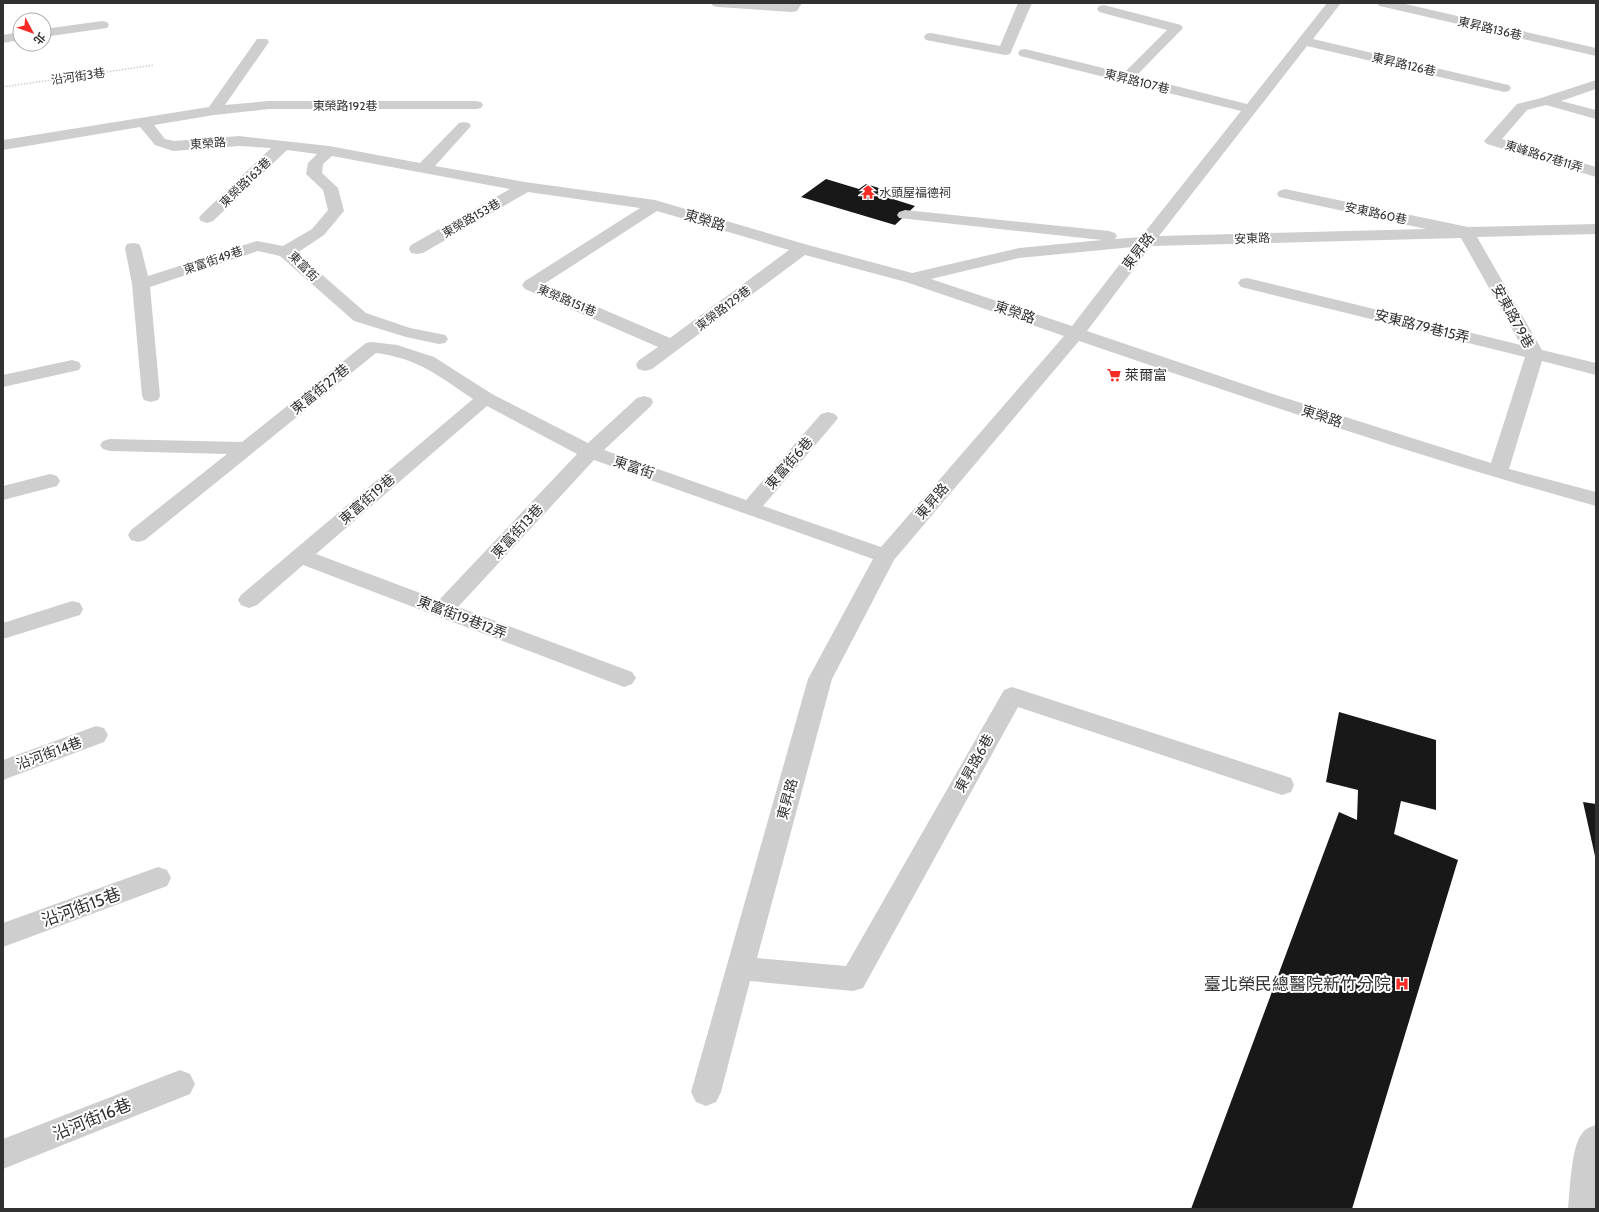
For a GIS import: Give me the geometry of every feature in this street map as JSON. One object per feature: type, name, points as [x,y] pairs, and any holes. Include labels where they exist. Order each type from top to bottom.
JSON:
[{"type":"street","points":[[718,3],[792,8],[795,3]]},
{"type":"street","points":[[931,37],[1005,51],[1026,3]]},
{"type":"street","name":"東昇路","points":[[706,1092],[820,679],[885,556],[1076,333],[1146,240],[1334,3]]},
{"type":"street","name":"東昇路136巷","points":[[1384,3],[1596,52]]},
{"type":"street","points":[[1104,9],[1176,28],[1126,79]]},
{"type":"street","points":[[52,32],[102,25]]},
{"type":"street","name":"東昇路126巷","points":[[1304,41],[1504,88]]},
{"type":"street","points":[[214,111],[262,42]]},
{"type":"street","name":"東昇路107巷","points":[[1025,53],[1250,109]]},
{"type":"street","points":[[1546,101],[1596,84]]},
{"type":"street","points":[[1546,101],[1596,115]]},
{"type":"street","name":"東峰路67巷11弄","points":[[1546,101],[1522,107],[1492,141],[1596,172]]},
{"type":"street","name":"東榮路192巷","points":[[144,122],[214,111],[269,105],[476,105]]},
{"type":"street","points":[[3,145],[144,122]]},
{"type":"street","name":"東榮路","points":[[144,122],[160,142],[173,146],[239,141],[283,145],[329,151],[525,187],[655,205],[802,249],[912,278],[1269,399],[1498,472],[1596,499]]},
{"type":"street","points":[[423,169],[464,126]]},
{"type":"street","name":"東榮路163巷","points":[[207,218],[283,145]]},
{"type":"street","name":"東富街","points":[[329,151],[316,163],[314,174],[330,188],[336,211],[318,232],[286,252],[360,317],[406,332],[439,339]]},
{"type":"street","name":"東榮路153巷","points":[[417,249],[525,187]]},
{"type":"street","name":"安東路60巷","points":[[1285,194],[1466,232]]},
{"type":"street","name":"東榮路151巷","points":[[655,205],[531,285],[672,346]]},
{"type":"street","points":[[906,215],[1146,240]]},
{"type":"street","name":"安東路","points":[[912,278],[1019,253],[1146,240],[1596,229]]},
{"type":"street","name":"安東路79巷","points":[[1466,232],[1535,354],[1498,472]]},
{"type":"street","name":"東富街49巷","points":[[141,284],[257,246],[286,252]]},
{"type":"street","points":[[133,248],[141,284],[152,396]]},
{"type":"street","name":"東榮路129巷","points":[[645,365],[802,249]]},
{"type":"street","name":"安東路79巷15弄","points":[[1247,283],[1596,370]]},
{"type":"street","name":"東富街27巷","points":[[138,535],[248,448],[372,346],[397,350]]},
{"type":"street","name":"東富街","points":[[397,350],[428,361],[485,398],[590,452],[885,556]]},
{"type":"street","points":[[3,381],[72,366]]},
{"type":"street","name":"東富街19巷","points":[[249,600],[485,398]]},
{"type":"street","name":"東富街13巷","points":[[444,610],[590,452],[644,402]]},
{"type":"street","name":"東富街6巷","points":[[750,508],[828,418]]},
{"type":"street","points":[[110,445],[248,448]]},
{"type":"street","points":[[3,493],[50,481]]},
{"type":"street","name":"東富街19巷12弄","points":[[300,556],[624,678]]},
{"type":"street","points":[[3,631],[72,609]]},
{"type":"street","name":"東昇路6巷","points":[[740,968],[853,979],[1012,696],[1282,785]]},
{"type":"street","name":"沿河街14巷","points":[[3,770],[96,735]]},
{"type":"street","name":"沿河街15巷","points":[[3,935],[158,878]]},
{"type":"street","name":"沿河街16巷","points":[[3,1154],[180,1084]]},
{"type":"street","points":[[1583,1209],[1591,1145],[1596,1139]]},
{"type":"path","name":"沿河街3巷","points":[[3,87],[154,65]]},
{"type":"building","points":[[826,179],[859,189],[866,184],[882,189],[877,194],[915,206],[895,225],[801,197]]},
{"type":"building","points":[[1339,712],[1436,740],[1436,810],[1401,801],[1394,834],[1458,860],[1352,1209],[1191,1209],[1339,812],[1357,820],[1358,790],[1326,782]]},
{"type":"building","points":[[1583,802],[1596,804],[1595,856]]},
{"type":"place","name":"水頭屋福德祠","points":[[868,192]]},
{"type":"place","name":"萊爾富","points":[[1114,375]]},
{"type":"place","name":"臺北榮民總醫院新竹分院","points":[[1402,984]]}]
